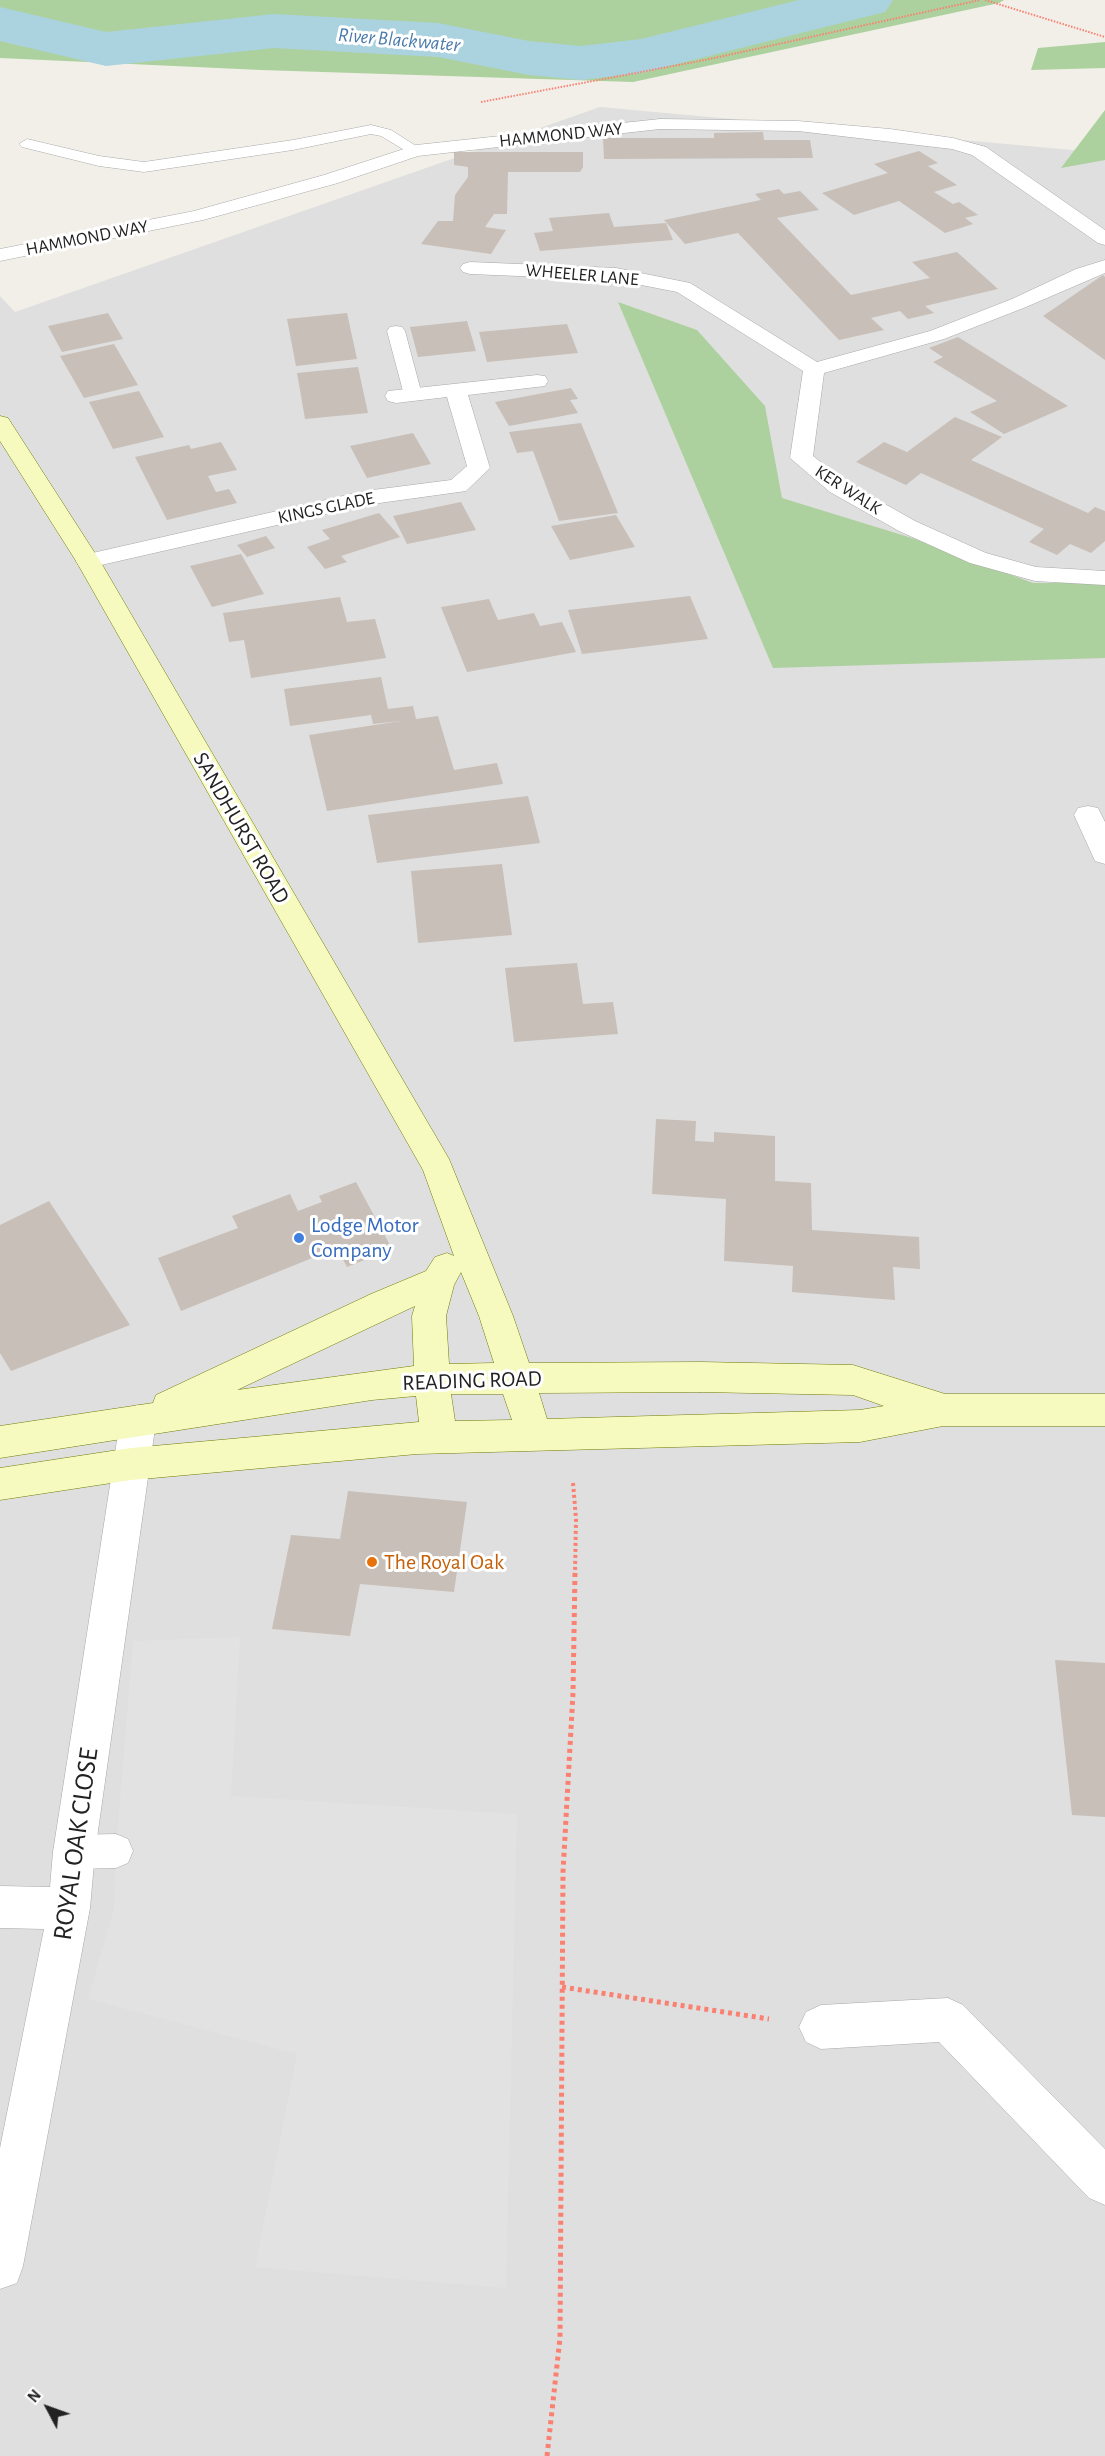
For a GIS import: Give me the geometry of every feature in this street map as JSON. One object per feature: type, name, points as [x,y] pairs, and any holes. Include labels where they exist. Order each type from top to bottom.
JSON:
[{"type":"street","name":"HAMMOND WAY","points":[[0,255],[196,216],[331,179],[416,151],[660,124],[798,126],[923,139],[979,151],[1105,239]]},
{"type":"street","points":[[814,369],[937,335],[1019,303],[1083,273],[1105,267]]},
{"type":"street","name":"WHEELER LANE","points":[[470,268],[616,274],[683,287],[814,369]]},
{"type":"street","name":"KER WALK","points":[[814,369],[801,458],[838,487],[907,526],[978,558],[1035,574],[1105,578]]},
{"type":"street","points":[[404,396],[537,381]]},
{"type":"street","name":"KINGS GLADE","points":[[88,561],[365,498],[458,486],[479,468],[456,391]]},
{"type":"street","name":"SANDHURST ROAD","points":[[0,423],[88,561],[438,1168],[496,1316],[534,1434]]},
{"type":"street","points":[[1088,815],[1105,854]]},
{"type":"street","points":[[439,1436],[432,1379],[429,1316],[438,1281],[465,1241]]},
{"type":"street","points":[[138,1420],[373,1309],[438,1281]]},
{"type":"street","name":"READING ROAD","points":[[0,1442],[372,1385],[432,1379],[700,1377],[853,1380],[943,1410]]},
{"type":"street","name":"READING ROAD","points":[[0,1484],[131,1464],[439,1436],[860,1426],[943,1410],[1105,1410]]},
{"type":"street","name":"ROYAL OAK CLOSE","points":[[0,2266],[69,1908],[74,1852],[138,1420]]},
{"type":"street","points":[[0,1907],[69,1908]]},
{"type":"street","points":[[821,2027],[948,2020],[1105,2182]]},
{"type":"lane","points":[[27,144],[99,161],[144,167],[293,145],[371,129],[386,133],[416,151]]},
{"type":"lane","points":[[396,331],[404,396]]},
{"type":"lane","points":[[74,1852],[116,1851]]},
{"type":"path","points":[[475,103],[705,60],[980,0]]},
{"type":"path","points":[[985,0],[1105,37]]},
{"type":"path","points":[[547,2456],[560,2338],[563,1872],[573,1693],[576,1519],[570,1433]]},
{"type":"path","points":[[562,1987],[821,2027]]},
{"type":"shaded area","points":[[600,107],[1105,153],[1105,2456],[0,2456],[0,296],[15,312]]},
{"type":"shaded area","points":[[240,1637],[231,1796],[517,1814],[506,2288],[255,2267],[297,2054],[88,1999],[114,1908],[116,1851],[133,1641]]},
{"type":"green space","points":[[0,0],[1004,0],[999,3],[633,82],[261,70],[0,58]]},
{"type":"green space","points":[[1105,42],[1105,68],[1031,70],[1038,48]]},
{"type":"green space","points":[[1105,110],[1105,160],[1061,168]]},
{"type":"green space","points":[[618,302],[697,330],[765,406],[782,498],[915,539],[1033,583],[1105,583],[1105,658],[773,668]]},
{"type":"building","points":[[763,132],[764,140],[810,140],[813,158],[604,159],[603,138],[714,138],[714,133]]},
{"type":"building","points":[[919,151],[938,163],[928,166],[957,185],[934,192],[953,204],[959,202],[978,215],[965,218],[973,224],[945,233],[899,201],[854,215],[822,193],[888,173],[874,164]]},
{"type":"building","points":[[454,152],[583,152],[583,167],[580,172],[508,172],[507,214],[494,214],[485,227],[506,230],[491,254],[421,244],[438,221],[453,221],[455,195],[468,177],[468,167],[454,165]]},
{"type":"building","points":[[779,189],[784,194],[800,191],[819,210],[777,218],[851,295],[930,278],[912,262],[957,252],[998,289],[925,306],[934,313],[908,319],[900,311],[871,318],[884,330],[839,340],[738,233],[685,244],[664,220],[761,200],[755,194]]},
{"type":"building","points":[[609,213],[614,227],[666,223],[673,240],[540,251],[534,233],[553,231],[549,218]]},
{"type":"building","points":[[1103,275],[1105,277],[1105,360],[1043,316]]},
{"type":"building","points":[[108,313],[123,339],[62,352],[48,326]]},
{"type":"building","points":[[347,313],[357,359],[296,366],[287,319]]},
{"type":"building","points":[[467,321],[476,351],[418,357],[410,327]]},
{"type":"building","points":[[567,324],[578,353],[487,362],[479,332]]},
{"type":"building","points":[[958,337],[1068,406],[1004,434],[970,412],[997,401],[933,362],[943,357],[929,348]]},
{"type":"building","points":[[114,344],[138,385],[84,398],[60,356]]},
{"type":"building","points":[[358,367],[368,413],[305,419],[297,373]]},
{"type":"building","points":[[571,388],[578,399],[570,400],[578,413],[509,426],[495,402]]},
{"type":"building","points":[[139,391],[164,437],[113,449],[89,402]]},
{"type":"building","points":[[955,417],[1002,437],[971,460],[1088,513],[1095,507],[1105,511],[1105,541],[1091,553],[1070,544],[1057,555],[1029,542],[1044,529],[921,473],[906,485],[856,462],[884,442],[907,452]]},
{"type":"building","points":[[581,423],[618,513],[559,521],[533,451],[517,453],[509,432]]},
{"type":"building","points":[[413,433],[431,464],[367,478],[350,446]]},
{"type":"building","points":[[221,442],[237,470],[208,476],[216,492],[229,489],[237,503],[167,520],[135,457],[189,445],[191,449]]},
{"type":"building","points":[[461,502],[476,530],[407,544],[393,516]]},
{"type":"building","points":[[379,513],[400,537],[341,556],[347,562],[325,569],[307,547],[330,539],[322,530]]},
{"type":"building","points":[[616,515],[635,547],[570,560],[551,526]]},
{"type":"building","points":[[266,536],[275,548],[247,557],[237,545]]},
{"type":"building","points":[[241,554],[264,594],[212,607],[190,566]]},
{"type":"building","points":[[690,596],[708,639],[582,654],[568,610]]},
{"type":"building","points":[[340,597],[347,622],[375,619],[386,658],[251,678],[244,640],[229,642],[223,613]]},
{"type":"building","points":[[489,599],[498,620],[534,613],[540,626],[562,622],[576,652],[467,672],[441,607]]},
{"type":"building","points":[[381,677],[388,709],[413,706],[416,719],[438,716],[454,770],[497,763],[503,784],[327,811],[309,735],[401,721],[373,724],[371,715],[290,726],[284,689]]},
{"type":"building","points":[[528,796],[540,843],[377,863],[368,815]]},
{"type":"building","points":[[502,864],[512,935],[418,943],[411,871]]},
{"type":"building","points":[[577,963],[583,1004],[613,1002],[618,1034],[514,1042],[505,968]]},
{"type":"building","points":[[656,1119],[696,1121],[695,1141],[714,1142],[714,1132],[775,1136],[775,1181],[811,1183],[812,1230],[919,1237],[920,1269],[893,1267],[895,1300],[792,1292],[793,1266],[724,1261],[726,1199],[652,1194]]},
{"type":"building","name":"Lodge Motor Company","points":[[356,1182],[392,1249],[347,1267],[337,1248],[181,1311],[158,1258],[238,1228],[232,1216],[290,1194],[298,1211],[322,1202],[319,1196]]},
{"type":"building","points":[[49,1201],[130,1325],[11,1371],[0,1353],[0,1225]]},
{"type":"building","name":"The Royal Oak","points":[[348,1491],[467,1502],[454,1592],[360,1584],[350,1636],[272,1629],[291,1535],[340,1539]]},
{"type":"building","points":[[1055,1660],[1105,1663],[1105,1817],[1072,1815]]},
{"type":"waterway","name":"River Blackwater","points":[[0,24],[106,49],[274,31],[438,40],[529,58],[581,63],[641,56],[866,0]]},
{"type":"place","name":"Lodge Motor Company","points":[[299,1238]]},
{"type":"place","name":"The Royal Oak","points":[[372,1562]]}]
